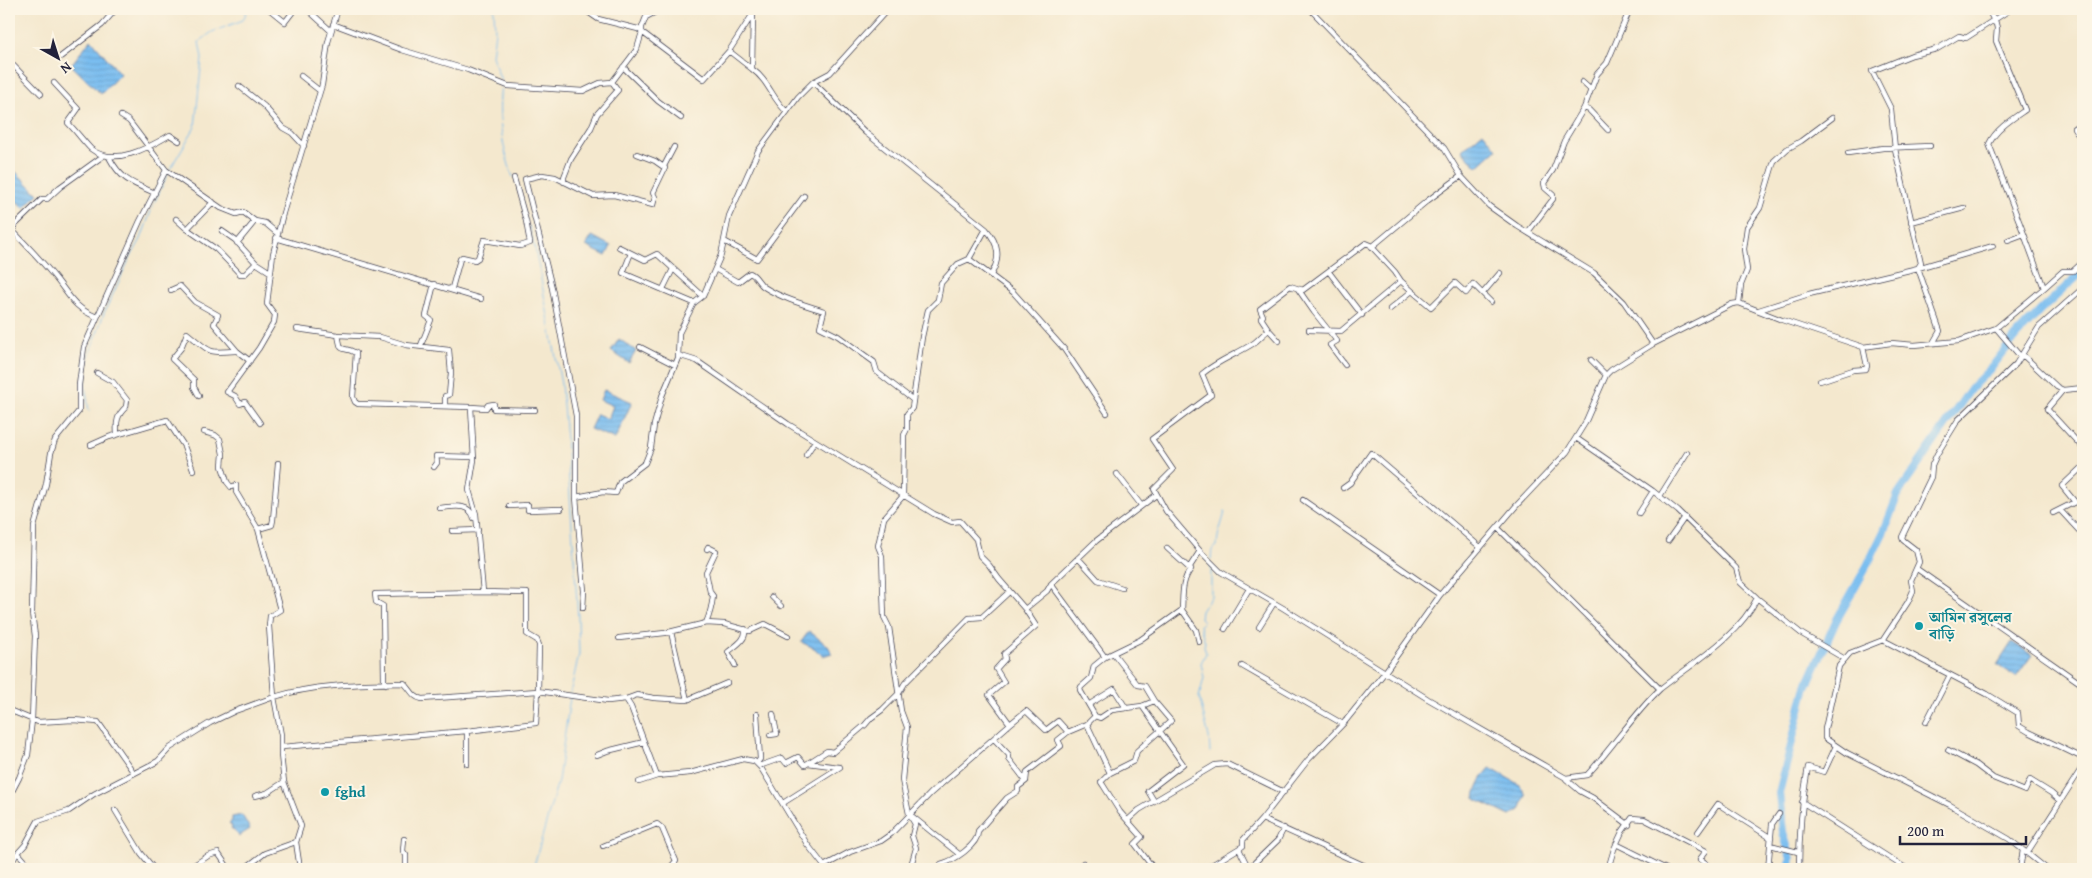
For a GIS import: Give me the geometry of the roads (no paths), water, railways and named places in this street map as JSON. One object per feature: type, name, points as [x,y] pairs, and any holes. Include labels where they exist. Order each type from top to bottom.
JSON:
[{"type":"street","points":[[59,58],[102,25],[116,9]]},
{"type":"street","points":[[269,9],[285,22],[295,9]]},
{"type":"street","points":[[307,9],[331,32]]},
{"type":"street","points":[[260,423],[245,402],[240,404],[235,396],[227,392],[250,361],[274,322],[274,315],[267,304],[270,272],[277,236],[320,91],[331,32],[338,9]]},
{"type":"street","points":[[333,24],[402,50],[468,70],[508,86],[584,91],[600,83],[612,82],[637,49],[642,27],[648,16],[660,10],[671,9]]},
{"type":"street","points":[[675,9],[681,9]]},
{"type":"street","points":[[585,10],[598,19],[634,28],[642,32],[704,79],[729,51],[756,9]]},
{"type":"street","points":[[576,497],[603,492],[616,493],[620,482],[645,463],[651,448],[654,424],[662,396],[678,355],[678,333],[694,304],[703,296],[715,269],[721,255],[729,216],[758,151],[812,82],[830,73],[888,9]]},
{"type":"street","points":[[1310,9],[1444,148],[1461,176],[1498,214],[1594,273],[1624,302],[1653,344]]},
{"type":"street","points":[[1528,232],[1553,199],[1554,195],[1545,188],[1544,183],[1553,170],[1564,141],[1584,108],[1597,74],[1607,63],[1630,9]]},
{"type":"street","points":[[1988,9],[1997,28],[1996,40],[2025,110],[2003,126],[1989,144],[2044,288]]},
{"type":"street","points":[[1933,343],[1940,331],[1918,268],[1921,264],[1895,149],[1892,109],[1872,71],[1912,55],[1937,49],[1959,36],[1966,38],[2010,9]]},
{"type":"street","points":[[752,69],[753,14]]},
{"type":"street","points":[[729,51],[764,78],[780,105],[788,112]]},
{"type":"street","points":[[9,61],[41,94]]},
{"type":"street","points":[[623,67],[658,101],[681,118]]},
{"type":"street","points":[[301,76],[320,91]]},
{"type":"street","points":[[564,182],[564,176],[571,159],[591,128],[597,114],[618,90],[612,82]]},
{"type":"street","points":[[812,82],[866,133],[993,236],[998,260],[991,275]]},
{"type":"street","points":[[1582,82],[1591,90]]},
{"type":"street","points":[[54,83],[78,109],[68,123],[90,148],[102,156],[115,158],[148,146],[170,135],[179,141]]},
{"type":"street","points":[[239,86],[264,106],[283,128],[292,133],[304,146]]},
{"type":"street","points":[[1584,108],[1589,110],[1608,130]]},
{"type":"street","points":[[121,116],[129,122],[166,170],[213,202],[236,214],[244,212],[255,221],[265,223],[277,236],[300,245]]},
{"type":"street","points":[[1739,302],[1741,285],[1747,270],[1744,249],[1747,227],[1761,206],[1774,161],[1787,149],[1801,142],[1832,118]]},
{"type":"street","points":[[2081,139],[2074,128],[2083,122]]},
{"type":"street","points":[[1848,153],[1883,148],[1895,149],[1930,146]]},
{"type":"street","points":[[583,608],[582,560],[576,497],[576,416],[550,279],[525,179],[542,175],[564,182],[593,196],[614,194],[653,205],[656,197],[653,193],[674,147]]},
{"type":"street","points":[[637,154],[664,166]]},
{"type":"street","points":[[97,317],[84,312],[72,302],[52,274],[14,232],[13,227],[42,199],[47,199],[102,156]]},
{"type":"street","points":[[109,157],[116,170],[127,181],[155,193]]},
{"type":"street","points":[[9,797],[20,778],[28,755],[32,720],[35,636],[32,613],[34,528],[45,490],[51,453],[55,440],[79,411],[79,385],[84,347],[166,170]]},
{"type":"street","points":[[1279,341],[1261,318],[1263,316],[1260,309],[1290,286],[1303,290],[1366,243],[1375,245],[1427,201],[1461,176]]},
{"type":"street","points":[[448,289],[452,288],[456,278],[454,274],[460,259],[462,257],[475,260],[478,258],[484,240],[520,246],[530,243],[514,178]]},
{"type":"street","points":[[724,241],[757,259],[804,196]]},
{"type":"street","points":[[188,229],[213,202]]},
{"type":"street","points":[[1911,222],[1964,208]]},
{"type":"street","points":[[176,219],[216,250],[240,274],[245,274],[256,263]]},
{"type":"street","points":[[237,243],[255,221]]},
{"type":"street","points":[[910,869],[916,848],[912,836],[915,824],[910,814],[902,780],[902,760],[907,727],[901,711],[889,627],[884,617],[882,556],[878,546],[884,518],[903,496],[904,435],[907,429],[906,414],[912,408],[922,337],[928,310],[938,300],[941,283],[958,264],[969,259],[986,229]]},
{"type":"street","points":[[222,231],[237,243],[256,263],[270,272]]},
{"type":"street","points":[[2008,240],[2024,234]]},
{"type":"street","points":[[277,236],[481,299]]},
{"type":"street","points":[[1370,245],[1402,281],[1431,307],[1455,283],[1466,292],[1474,284],[1491,302]]},
{"type":"street","points":[[1759,310],[1809,294],[1918,268],[1993,246]]},
{"type":"street","points":[[619,248],[645,260],[657,254],[703,296]]},
{"type":"street","points":[[631,253],[623,274],[663,289],[694,304]]},
{"type":"street","points":[[969,259],[1013,292],[1064,349],[1107,413]]},
{"type":"street","points":[[1205,869],[1243,846],[1243,840],[1284,792],[1308,760],[1343,724],[1385,672],[1440,595],[1480,547],[1567,452],[1576,438],[1606,375],[1611,370],[1653,344],[1739,302],[1782,320],[1862,347],[1891,343],[1914,345],[1959,341],[1996,328],[2063,271],[2073,271],[2083,262]]},
{"type":"street","points":[[663,289],[673,269]]},
{"type":"street","points":[[715,269],[738,282],[750,273],[754,274],[761,286],[774,293],[824,311],[820,327],[838,336],[874,362],[877,372],[913,400]]},
{"type":"street","points":[[1329,272],[1362,315]]},
{"type":"street","points":[[1483,293],[1500,273]]},
{"type":"street","points":[[1309,330],[1341,331],[1402,281]]},
{"type":"street","points":[[421,345],[431,320],[426,316],[434,284]]},
{"type":"street","points":[[171,290],[180,286],[195,302],[218,315],[214,324],[237,351],[250,361]]},
{"type":"street","points":[[1297,288],[1336,340],[1330,345],[1345,365]]},
{"type":"street","points":[[2047,869],[2009,839],[1976,822],[1964,813],[1836,746],[1825,738],[1824,730],[1835,690],[1839,666],[1850,653],[1883,640],[1908,602],[1913,590],[1911,580],[1919,562],[1916,550],[1903,540],[1902,537],[1931,477],[1932,465],[1958,420],[1980,397],[2011,370],[2022,357],[2020,356],[2039,327],[2083,288]]},
{"type":"street","points":[[1390,309],[1412,291]]},
{"type":"street","points":[[1996,328],[2020,356],[2025,357],[2063,390]]},
{"type":"street","points":[[297,329],[338,335],[380,337],[406,345],[421,345],[449,350],[451,373],[449,395],[445,396],[445,406]]},
{"type":"street","points":[[1269,330],[1252,344],[1217,365],[1208,368],[1202,374],[1211,395],[1152,439],[1173,470],[1154,489],[1166,511],[1200,551],[1221,572],[1385,672],[1566,778],[1580,791],[1593,798],[1629,825]]},
{"type":"street","points":[[199,396],[194,387],[194,380],[172,359],[182,348],[188,333],[207,351],[218,353],[237,351]]},
{"type":"street","points":[[338,335],[341,349],[356,353],[353,396],[354,402],[358,404],[486,408],[488,405],[494,404],[494,409],[535,410]]},
{"type":"street","points":[[640,347],[675,365]]},
{"type":"street","points":[[1820,381],[1854,370],[1866,369],[1867,366],[1862,347]]},
{"type":"street","points":[[678,355],[697,362],[903,496],[952,522],[960,521],[976,539],[980,556],[1036,626],[1004,654],[1003,662],[996,669],[1004,682],[989,695],[1010,724]]},
{"type":"street","points":[[1591,360],[1606,375]]},
{"type":"street","points":[[97,373],[113,382],[127,400],[126,407],[119,414],[116,423],[117,434]]},
{"type":"street","points":[[2083,388],[2063,390],[2047,409],[2083,448]]},
{"type":"street","points":[[471,407],[474,457],[469,490],[477,521],[483,592]]},
{"type":"street","points":[[91,445],[117,434],[167,420],[184,446],[192,470]]},
{"type":"street","points":[[204,432],[220,439],[223,454],[222,466],[227,482],[231,487],[236,484],[236,492],[258,529],[280,610],[270,616],[269,626],[274,697],[282,747],[284,782],[301,826],[296,842],[300,869]]},
{"type":"street","points":[[1576,438],[1660,496],[1685,517],[1736,568],[1737,577],[1740,582],[1757,598],[1802,634],[1845,660]]},
{"type":"street","points":[[806,456],[815,440]]},
{"type":"street","points":[[1343,488],[1350,483],[1372,453],[1480,547]]},
{"type":"street","points":[[1660,496],[1687,453]]},
{"type":"street","points":[[434,467],[437,463],[436,456],[474,457]]},
{"type":"street","points":[[258,529],[272,525],[278,463]]},
{"type":"street","points":[[2053,513],[2075,502],[2062,486],[2083,466]]},
{"type":"street","points":[[1117,474],[1141,505]]},
{"type":"street","points":[[1639,513],[1653,491]]},
{"type":"street","points":[[1025,610],[1047,591],[1051,584],[1096,540],[1156,495]]},
{"type":"street","points":[[1302,500],[1440,595]]},
{"type":"street","points":[[509,506],[528,505],[528,510],[533,511],[561,509]]},
{"type":"street","points":[[439,508],[458,506],[466,508],[477,521]]},
{"type":"street","points":[[2060,510],[2083,535]]},
{"type":"street","points":[[1668,541],[1685,517]]},
{"type":"street","points":[[1498,527],[1660,688]]},
{"type":"street","points":[[452,532],[478,530]]},
{"type":"street","points":[[706,623],[711,612],[710,605],[713,596],[710,592],[706,570],[716,551],[708,547],[707,549]]},
{"type":"street","points":[[1167,548],[1189,568]]},
{"type":"street","points":[[1199,642],[1196,630],[1182,610],[1185,576],[1200,551]]},
{"type":"street","points":[[1078,558],[1098,580],[1122,588]]},
{"type":"street","points":[[1917,569],[2083,685]]},
{"type":"street","points":[[1051,584],[1104,657]]},
{"type":"street","points":[[1225,629],[1249,589]]},
{"type":"street","points":[[808,762],[827,751],[834,752],[865,725],[870,718],[882,710],[899,693],[905,683],[969,618],[982,616],[1010,592]]},
{"type":"street","points":[[282,747],[536,723],[539,645],[537,640],[527,634],[527,593],[375,594],[376,602],[383,606],[384,682],[386,684]]},
{"type":"street","points":[[772,597],[782,606]]},
{"type":"street","points":[[1566,778],[1587,775],[1632,723],[1647,701],[1660,688],[1726,636],[1744,618],[1757,598]]},
{"type":"street","points":[[1259,627],[1274,603]]},
{"type":"street","points":[[1095,716],[1090,704],[1080,690],[1080,687],[1091,678],[1094,666],[1104,657],[1114,654],[1140,640],[1182,610]]},
{"type":"street","points":[[619,638],[671,632],[706,623],[724,624],[750,631],[765,624],[788,636]]},
{"type":"street","points":[[735,665],[728,652],[742,641],[745,636],[745,629]]},
{"type":"street","points":[[671,632],[687,700]]},
{"type":"street","points":[[1883,640],[1987,694],[2018,713],[2018,724],[2029,732],[2083,758]]},
{"type":"street","points":[[1114,654],[1138,685],[1145,686],[1154,701],[1171,721],[1137,751],[1134,761],[1110,773],[1101,782],[1120,812],[1142,837],[1136,844],[1154,869]]},
{"type":"street","points":[[1242,666],[1343,724]]},
{"type":"street","points":[[1926,722],[1950,675]]},
{"type":"street","points":[[9,867],[25,845],[38,821],[69,811],[94,794],[158,761],[170,748],[210,723],[235,711],[291,692],[404,683],[413,695],[422,699],[538,691],[608,701],[626,699],[637,695],[687,700],[727,683]]},
{"type":"street","points":[[1090,704],[1114,689],[1126,708]]},
{"type":"street","points":[[626,699],[631,707],[657,776]]},
{"type":"street","points":[[1095,716],[1100,718],[1112,710],[1142,706],[1154,701]]},
{"type":"street","points":[[1142,706],[1182,764],[1148,791],[1154,801]]},
{"type":"street","points":[[9,710],[32,720],[98,722],[134,773]]},
{"type":"street","points":[[639,782],[657,776],[690,773],[743,759],[750,759],[758,765],[807,844],[826,868],[850,852],[881,841],[900,827],[902,820],[931,793],[1026,711],[1046,730],[1058,722],[1068,732]]},
{"type":"street","points":[[757,714],[760,759],[758,765]]},
{"type":"street","points":[[770,736],[776,734],[772,714]]},
{"type":"street","points":[[938,869],[941,864],[949,862],[974,844],[979,838],[978,831],[1007,798],[1018,791],[1018,787],[1026,781],[1027,772],[1061,746],[1058,740],[1068,732],[1087,724],[1095,716]]},
{"type":"street","points":[[1087,724],[1110,773]]},
{"type":"street","points":[[467,731],[467,764]]},
{"type":"street","points":[[994,739],[1009,755],[1026,781]]},
{"type":"street","points":[[597,755],[644,742]]},
{"type":"street","points":[[1799,869],[1798,852],[1802,802],[1808,767],[1824,772],[1836,746]]},
{"type":"street","points":[[1948,750],[1976,765],[1993,778],[2025,791],[2030,780],[2060,801]]},
{"type":"street","points":[[758,765],[782,758],[786,763],[798,757],[805,764],[808,762],[840,767],[783,803]]},
{"type":"street","points":[[1128,820],[1154,801],[1215,765],[1227,764],[1284,792]]},
{"type":"street","points":[[2020,869],[2025,852],[2083,766]]},
{"type":"street","points":[[255,796],[267,793],[284,782]]},
{"type":"street","points":[[1802,802],[1907,869]]},
{"type":"street","points":[[1698,832],[1718,804],[1771,838]]},
{"type":"street","points":[[115,810],[141,853],[154,869]]},
{"type":"street","points":[[910,814],[959,854]]},
{"type":"street","points":[[1768,869],[1772,824],[1779,814]]},
{"type":"street","points":[[1262,818],[1372,869]]},
{"type":"street","points":[[1608,869],[1616,844],[1632,818],[1644,819],[1706,851],[1700,859],[1707,864],[1703,869]]},
{"type":"street","points":[[603,846],[657,824],[662,828],[676,860],[668,869]]},
{"type":"street","points":[[1239,849],[1249,869],[1278,840],[1284,828]]},
{"type":"street","points":[[404,839],[403,851],[406,855],[406,869]]},
{"type":"street","points":[[244,869],[265,853],[296,842]]},
{"type":"street","points":[[1616,844],[1666,869]]},
{"type":"street","points":[[1770,845],[1798,852]]},
{"type":"street","points":[[18,853],[32,869]]},
{"type":"street","points":[[188,869],[208,856],[218,853],[229,869]]},
{"type":"street","points":[[1082,863],[1088,869]]},
{"type":"water","points":[[91,39],[120,74],[101,94],[71,65]]},
{"type":"water","points":[[1483,132],[1497,149],[1477,167],[1462,150]]},
{"type":"water","points":[[14,170],[38,194],[24,208],[9,194],[9,174]]},
{"type":"water","points":[[592,236],[611,246],[606,256],[586,246]]},
{"type":"water","points":[[619,339],[636,351],[629,363],[611,351]]},
{"type":"water","points":[[604,390],[632,402],[615,439],[590,429],[597,414],[608,419],[613,406],[600,400]]},
{"type":"water","points":[[809,631],[828,646],[832,653],[823,656],[814,648],[801,642]]},
{"type":"water","points":[[2012,642],[2032,655],[2016,677],[1997,665]]},
{"type":"water","points":[[1490,768],[1520,785],[1526,795],[1520,810],[1510,816],[1475,799],[1480,782]]},
{"type":"water","points":[[242,815],[250,829],[239,836],[229,823],[232,821],[232,817]]},
{"type":"waterway","points":[[170,169],[195,127],[202,58],[199,42],[212,32],[243,20],[246,13],[245,9]]},
{"type":"waterway","points":[[494,9],[495,31],[492,56],[501,81]]},
{"type":"waterway","points":[[501,85],[501,132],[513,177]]},
{"type":"waterway","points":[[89,411],[85,386],[86,364],[104,313],[141,239],[152,208],[168,173]]},
{"type":"waterway","points":[[529,226],[536,253],[561,384],[567,450],[579,654],[570,694]]},
{"type":"waterway","points":[[1789,869],[1791,859],[1783,832],[1779,793],[1805,690],[1836,621],[1884,531],[1898,494],[1972,387],[1991,368],[2016,336],[2083,271]]},
{"type":"waterway","points":[[1211,559],[1212,550],[1217,546],[1225,511]]},
{"type":"waterway","points":[[1210,752],[1209,737],[1199,697],[1204,678],[1201,663],[1206,653],[1200,626],[1203,621],[1200,618],[1201,611],[1211,596],[1211,565]]},
{"type":"waterway","points":[[533,869],[558,781],[570,698]]},
{"type":"place","name":"আমিন রসুলের বাড়ি","points":[[1919,626]]},
{"type":"place","name":"fghd","points":[[325,792]]}]
